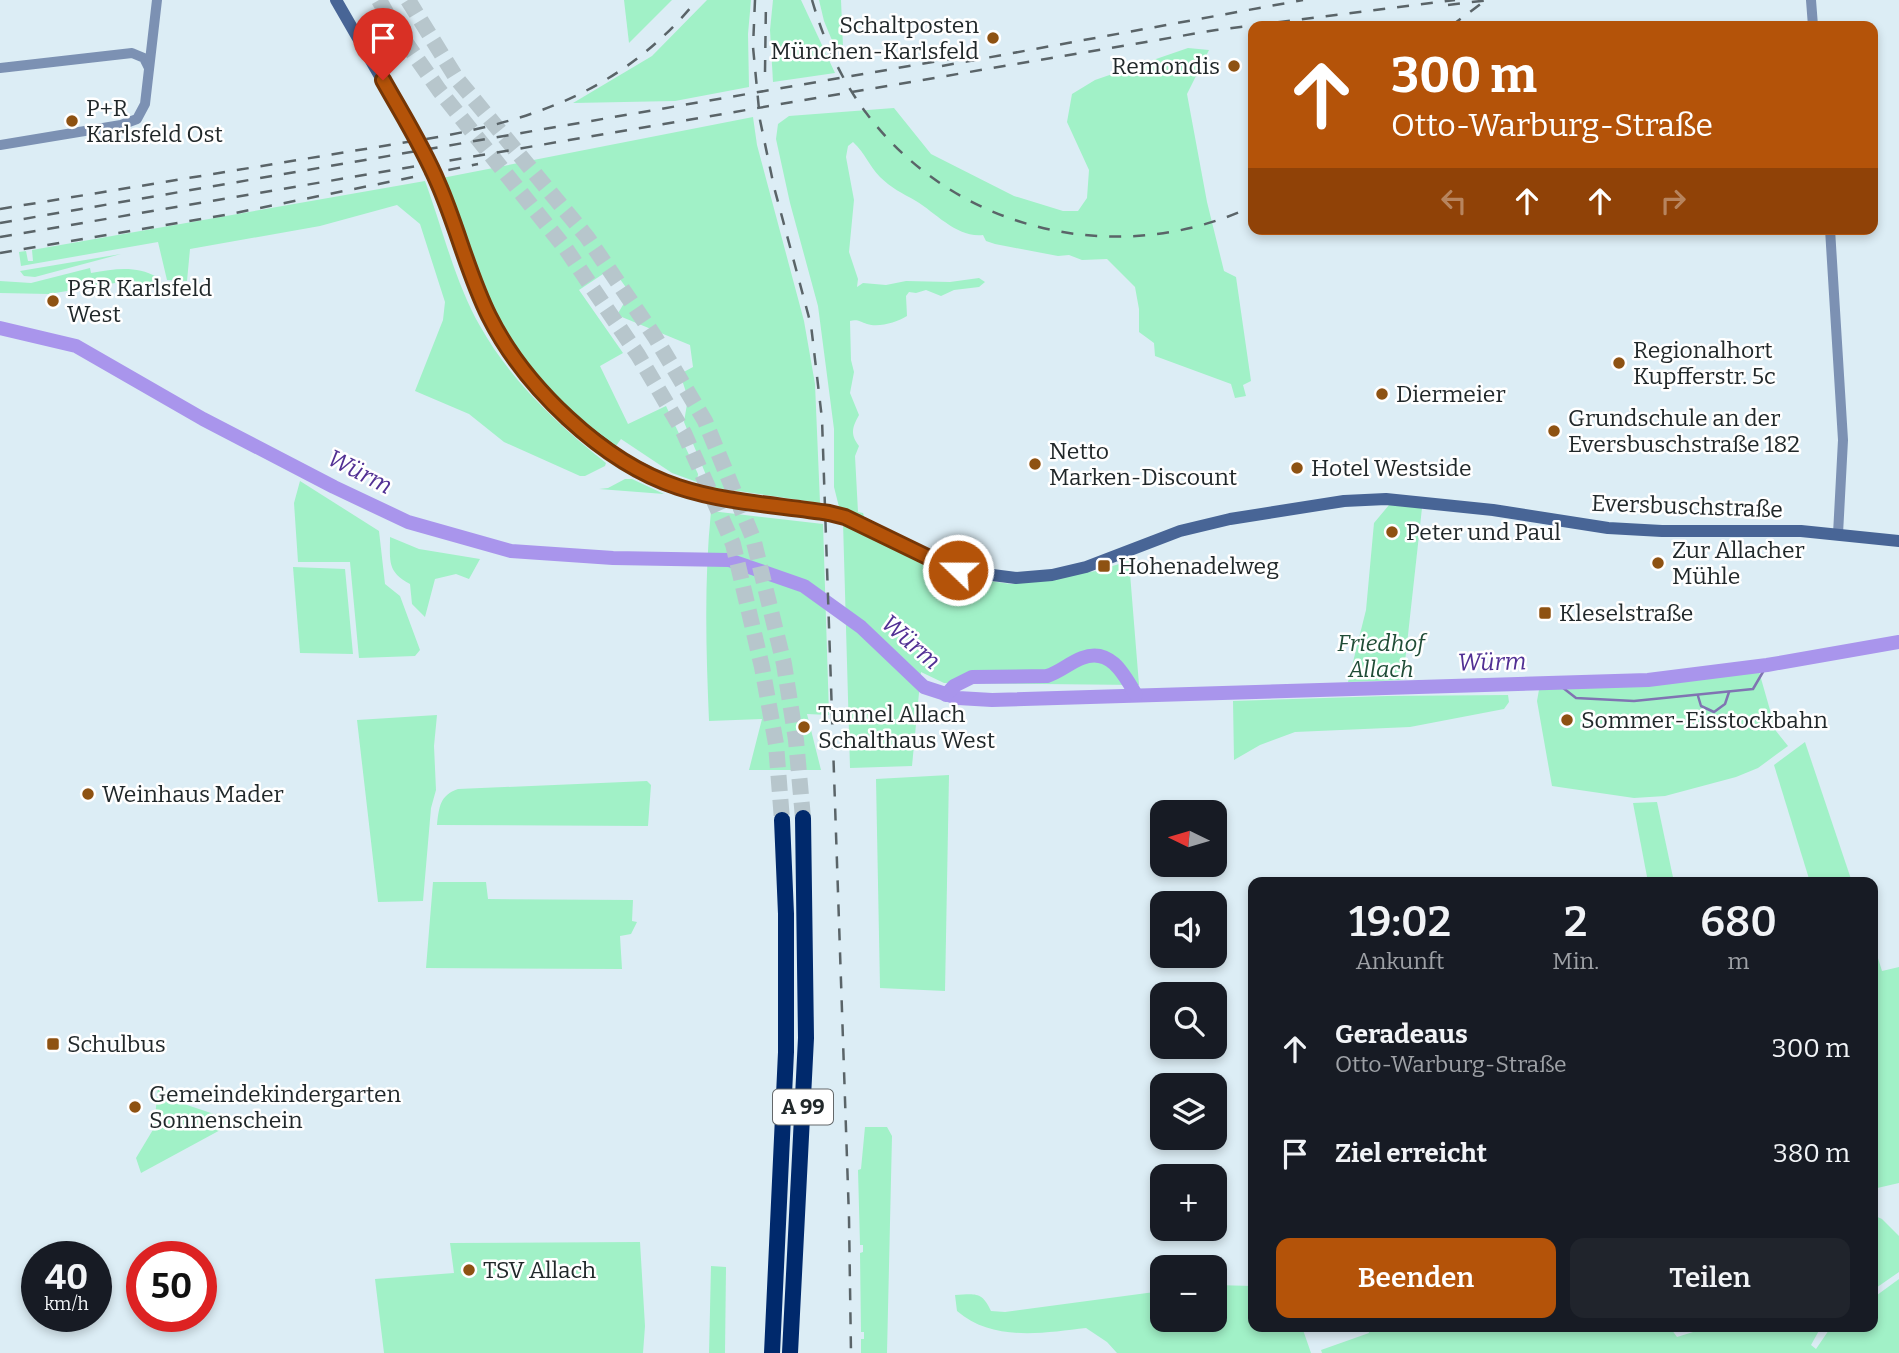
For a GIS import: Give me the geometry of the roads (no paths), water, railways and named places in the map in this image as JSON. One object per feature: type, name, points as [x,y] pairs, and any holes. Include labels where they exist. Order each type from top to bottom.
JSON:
[{"type":"highway","name":"A 99","points":[[790,1353],[806,1038],[803,818]]},
{"type":"highway","name":"A 99","points":[[772,1353],[786,1052],[786,914],[782,820]]},
{"type":"highway","name":"A 99","points":[[793,1308],[799,1353]]},
{"type":"main road","name":"Eversbuschstraße","points":[[336,0],[426,156],[439,183],[475,284],[489,317],[506,346],[526,373],[570,419],[625,460],[666,482],[705,495],[845,517],[946,566],[1016,578],[1070,571],[1108,560],[1194,527],[1344,501],[1386,499],[1493,510],[1608,528],[1672,531],[1762,529],[1899,541]]},
{"type":"street","points":[[0,145],[133,121],[144,110],[157,0]]},
{"type":"street","points":[[1811,0],[1813,21]]},
{"type":"street","points":[[132,53],[147,42],[155,16]]},
{"type":"street","points":[[0,68],[132,53],[144,58],[149,68]]},
{"type":"street","points":[[1830,235],[1843,440],[1838,534]]},
{"type":"waterway","name":"Würm","points":[[0,328],[76,346],[203,419],[408,522],[511,551],[613,558],[729,560],[804,586],[861,627],[924,687],[958,698],[992,700],[1648,680],[1767,665],[1899,642]]},
{"type":"waterway","points":[[946,695],[954,686],[972,677],[1047,676],[1077,660],[1092,656],[1101,656],[1115,664],[1136,695]]},
{"type":"waterway","points":[[1558,684],[1576,698],[1634,701],[1753,689],[1767,665]]},
{"type":"waterway","points":[[1698,696],[1701,706],[1714,712],[1725,704],[1729,692]]},
{"type":"tunnel","points":[[379,0],[439,90],[566,249],[638,355],[684,433],[733,544],[762,667],[776,744],[782,820]]},
{"type":"tunnel","points":[[408,0],[457,79],[587,237],[655,337],[705,421],[753,538],[784,664],[796,740],[803,818]]},
{"type":"railway","points":[[0,209],[438,137],[513,120],[548,108],[612,76],[642,55],[670,30],[697,0]]},
{"type":"railway","points":[[755,0],[753,47],[760,120],[774,187],[811,325],[822,419],[849,1218],[851,1353]]},
{"type":"railway","points":[[765,72],[766,0]]},
{"type":"railway","points":[[812,0],[834,60],[867,114],[904,155],[947,187],[994,212],[1044,228],[1096,236],[1149,235],[1202,225],[1248,208]]},
{"type":"railway","points":[[942,66],[1303,0]]},
{"type":"railway","points":[[1288,21],[1455,0]]},
{"type":"railway","points":[[1448,5],[1489,0]]},
{"type":"railway","points":[[1458,21],[1482,3]]},
{"type":"railway","points":[[0,237],[1248,26]]},
{"type":"railway","points":[[0,223],[950,59]]},
{"type":"railway","points":[[0,253],[225,215],[478,164]]},
{"type":"place","name":"Schaltposten München-Karlsfeld","points":[[993,38]]},
{"type":"place","name":"Remondis","points":[[1234,66]]},
{"type":"place","name":"P+R Karlsfeld Ost","points":[[72,121]]},
{"type":"place","name":"P&R Karlsfeld West","points":[[53,301]]},
{"type":"place","name":"Regionalhort Kupfferstr. 5c","points":[[1619,363]]},
{"type":"place","name":"Diermeier","points":[[1382,394]]},
{"type":"place","name":"Grundschule an der Eversbuschstraße 182","points":[[1554,431]]},
{"type":"place","name":"Netto Marken-Discount","points":[[1035,464]]},
{"type":"place","name":"Hotel Westside","points":[[1297,468]]},
{"type":"place","name":"Peter und Paul","points":[[1392,532]]},
{"type":"place","name":"Zur Allacher Mühle","points":[[1658,563]]},
{"type":"place","name":"Hohenadelweg","points":[[1104,566]]},
{"type":"place","name":"Kleselstraße","points":[[1545,613]]},
{"type":"place","name":"Sommer-Eisstockbahn","points":[[1567,720]]},
{"type":"place","name":"Tunnel Allach Schalthaus West","points":[[804,727]]},
{"type":"place","name":"Weinhaus Mader","points":[[88,794]]},
{"type":"place","name":"Schulbus","points":[[53,1044]]},
{"type":"place","name":"Gemeindekindergarten Sonnenschein","points":[[135,1107]]},
{"type":"place","name":"TSV Allach","points":[[469,1270]]},
{"type":"park label","name":"Friedhof Allach","points":[[1381,656]]}]
